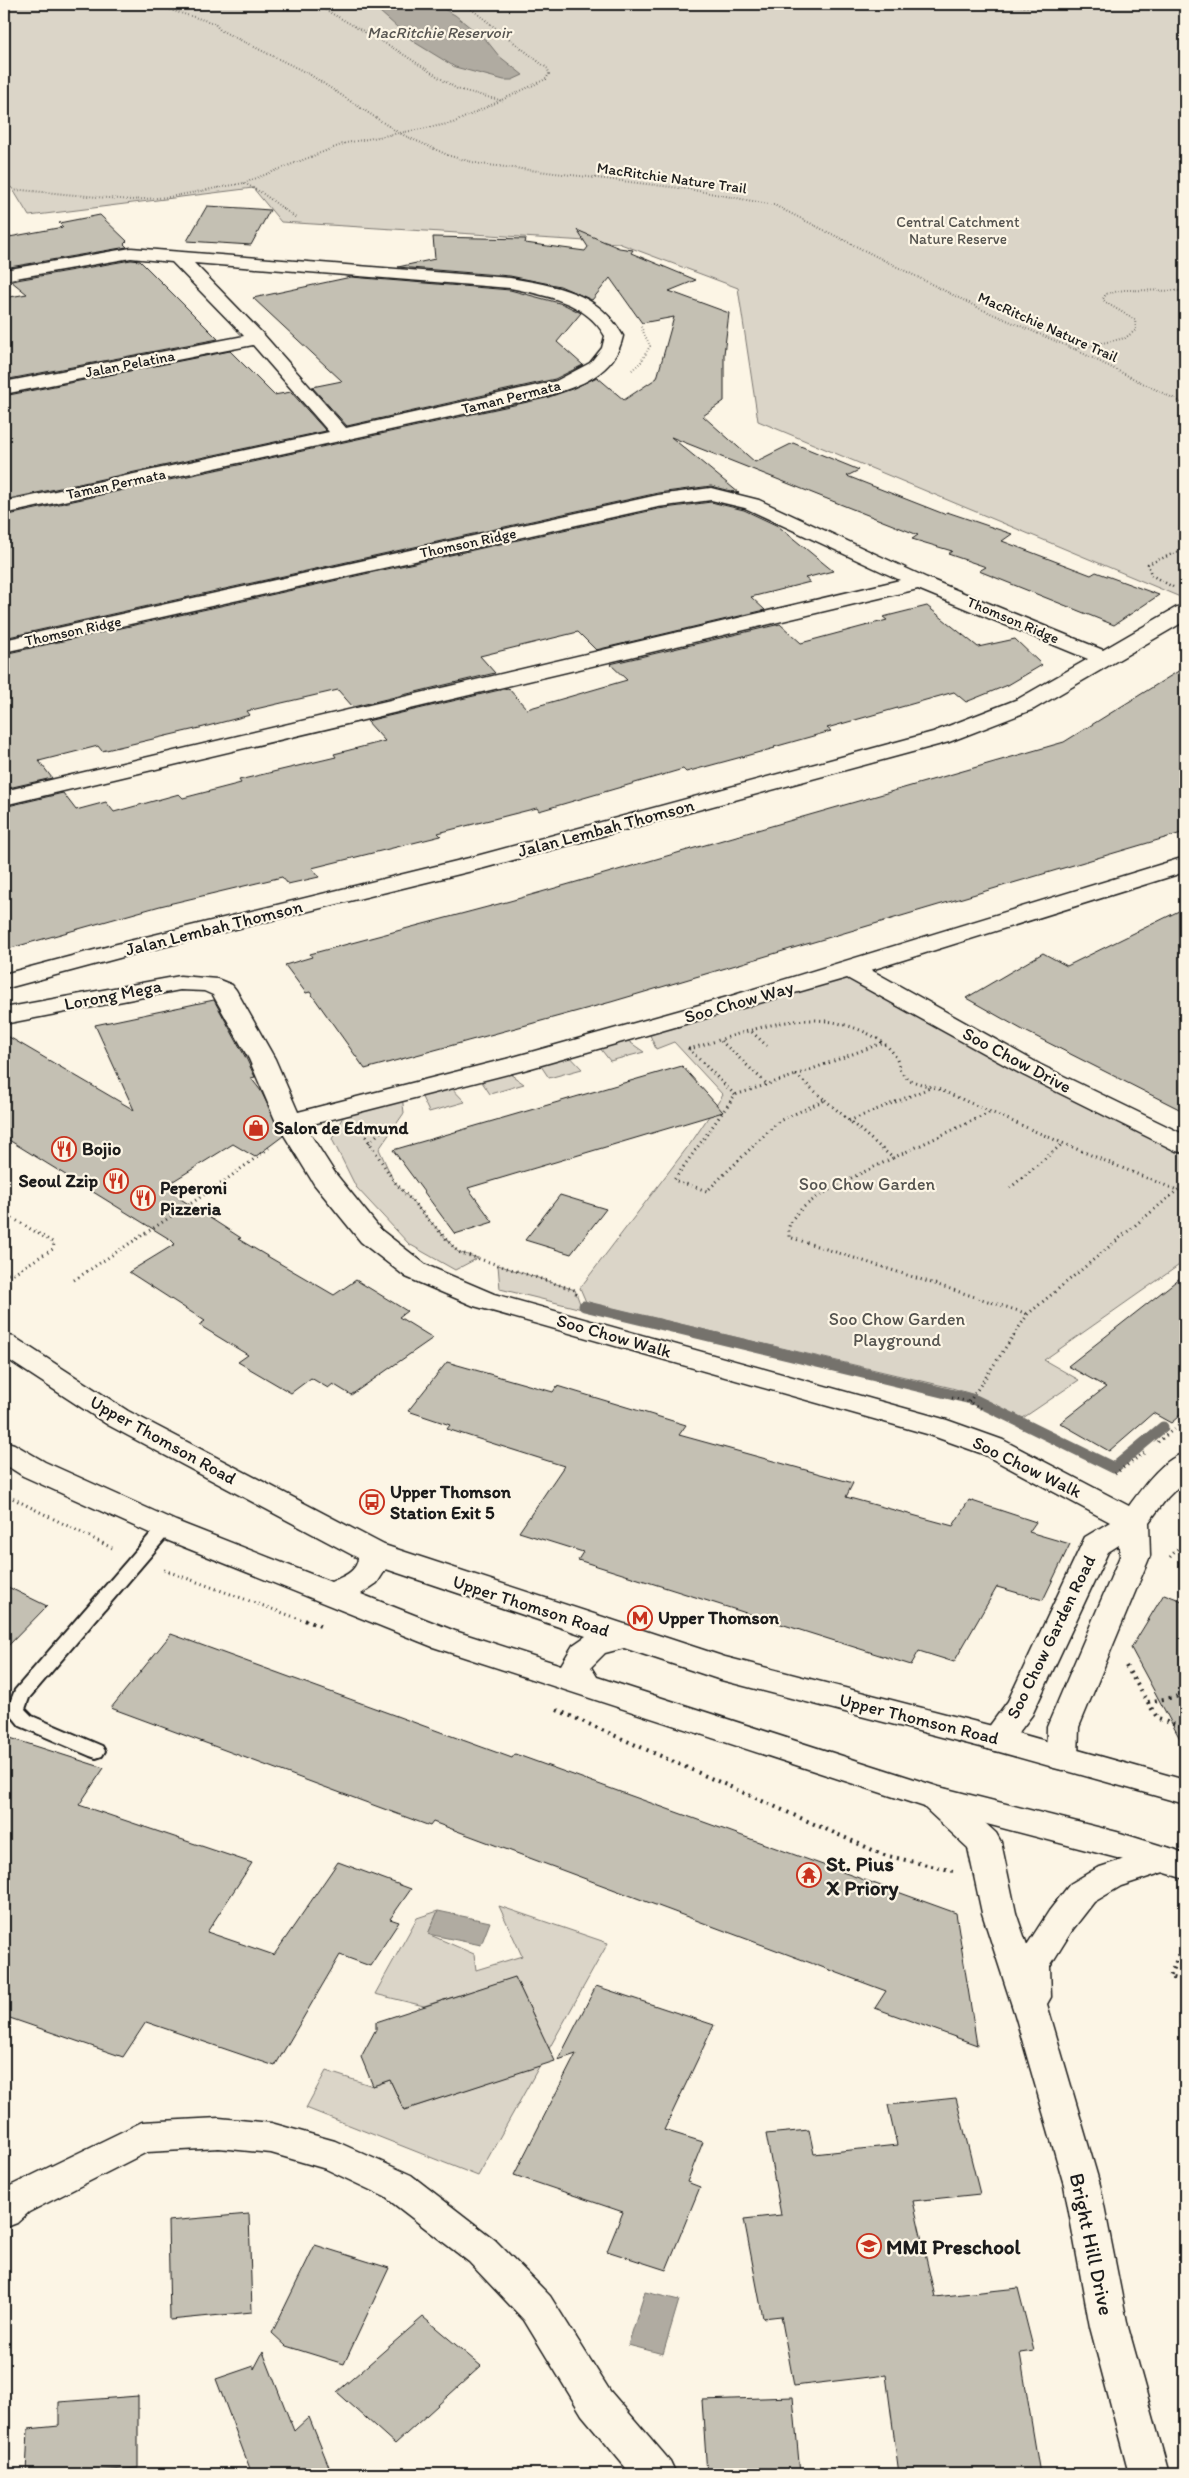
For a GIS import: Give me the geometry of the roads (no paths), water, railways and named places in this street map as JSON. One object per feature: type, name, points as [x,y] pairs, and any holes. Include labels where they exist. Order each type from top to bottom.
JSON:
[{"type":"street","name":"Taman Permata","points":[[4,276],[124,254],[177,256],[510,283],[550,292],[584,306],[602,317],[611,330],[613,343],[608,355],[589,372],[571,383],[506,401],[4,508]]},
{"type":"street","points":[[177,256],[256,339],[342,435]]},
{"type":"street","name":"Jalan Pelatina","points":[[4,388],[256,339]]},
{"type":"street","name":"Thomson Ridge","points":[[4,646],[658,501],[711,494],[752,504],[920,582],[1106,659]]},
{"type":"street","points":[[4,798],[920,582]]},
{"type":"street","name":"Jalan Lembah Thomson","points":[[4,982],[126,949],[476,863],[940,737],[1026,704],[1185,612]]},
{"type":"street","name":"Soo Chow Way","points":[[291,1126],[347,1108],[478,1076],[852,970],[1185,864]]},
{"type":"street","name":"Soo Chow Drive","points":[[852,970],[1032,1070],[1185,1145]]},
{"type":"street","name":"Lorong Mega","points":[[4,1016],[180,983],[208,984],[223,990]]},
{"type":"street","name":"Soo Chow Walk","points":[[223,990],[262,1059],[291,1126],[324,1178],[371,1236],[416,1271],[484,1300],[937,1427],[993,1447],[1134,1521]]},
{"type":"street","name":"Upper Thomson Road","points":[[4,1344],[118,1418],[373,1553],[721,1668],[996,1739],[1185,1792]]},
{"type":"street","points":[[4,1451],[34,1469],[165,1528],[444,1639],[938,1799],[1174,1862]]},
{"type":"street","name":"Soo Chow Garden Road","points":[[996,1739],[1022,1707],[1096,1545],[1134,1521],[1156,1491],[1185,1463]]},
{"type":"street","points":[[1062,1758],[1063,1727],[1135,1556],[1134,1521]]},
{"type":"street","points":[[330,1594],[351,1587],[367,1575],[374,1563],[373,1553]]},
{"type":"street","points":[[586,1685],[574,1668],[581,1656],[593,1644],[623,1637]]},
{"type":"street","name":"Bright Hill Drive","points":[[938,1799],[984,1842],[999,1912],[1033,2015],[1082,2185],[1109,2327],[1149,2474]]},
{"type":"street","name":"Bright Hill Drive","points":[[1033,2015],[1033,1964],[1078,1898],[1109,1877],[1174,1862]]},
{"type":"street","points":[[4,2212],[16,2200],[142,2137],[219,2133],[271,2138],[334,2156],[398,2186],[482,2251],[538,2308],[596,2403],[656,2474]]},
{"type":"lane","points":[[96,1751],[26,1721],[16,1710],[21,1695],[165,1528]]},
{"type":"water","name":"MacRitchie Reservoir","points":[[371,4],[434,4],[455,15],[487,41],[499,56],[523,75],[512,80],[504,80],[455,67],[414,42]]},
{"type":"water","points":[[438,1911],[490,1922],[481,1945],[428,1934]]},
{"type":"water","points":[[645,2292],[679,2300],[663,2354],[628,2345]]},
{"type":"waterway","points":[[584,1306],[975,1400],[1114,1468],[1163,1427]]},
{"type":"place","name":"Salon de Edmund","points":[[256,1128]]},
{"type":"place","name":"Bojio","points":[[64,1149]]},
{"type":"place","name":"Seoul Zzip","points":[[116,1181]]},
{"type":"place","name":"Peperoni Pizzeria","points":[[143,1198]]},
{"type":"place","name":"Upper Thomson Station Exit 5","points":[[372,1502]]},
{"type":"place","name":"Upper Thomson","points":[[640,1618]]},
{"type":"place","name":"St. Pius X Priory","points":[[809,1875]]},
{"type":"place","name":"MMI Preschool","points":[[869,2246]]},
{"type":"park label","name":"Central Catchment Nature Reserve","points":[[958,230]]},
{"type":"park label","name":"Soo Chow Garden","points":[[867,1184]]},
{"type":"park label","name":"Soo Chow Garden Playground","points":[[897,1329]]}]
